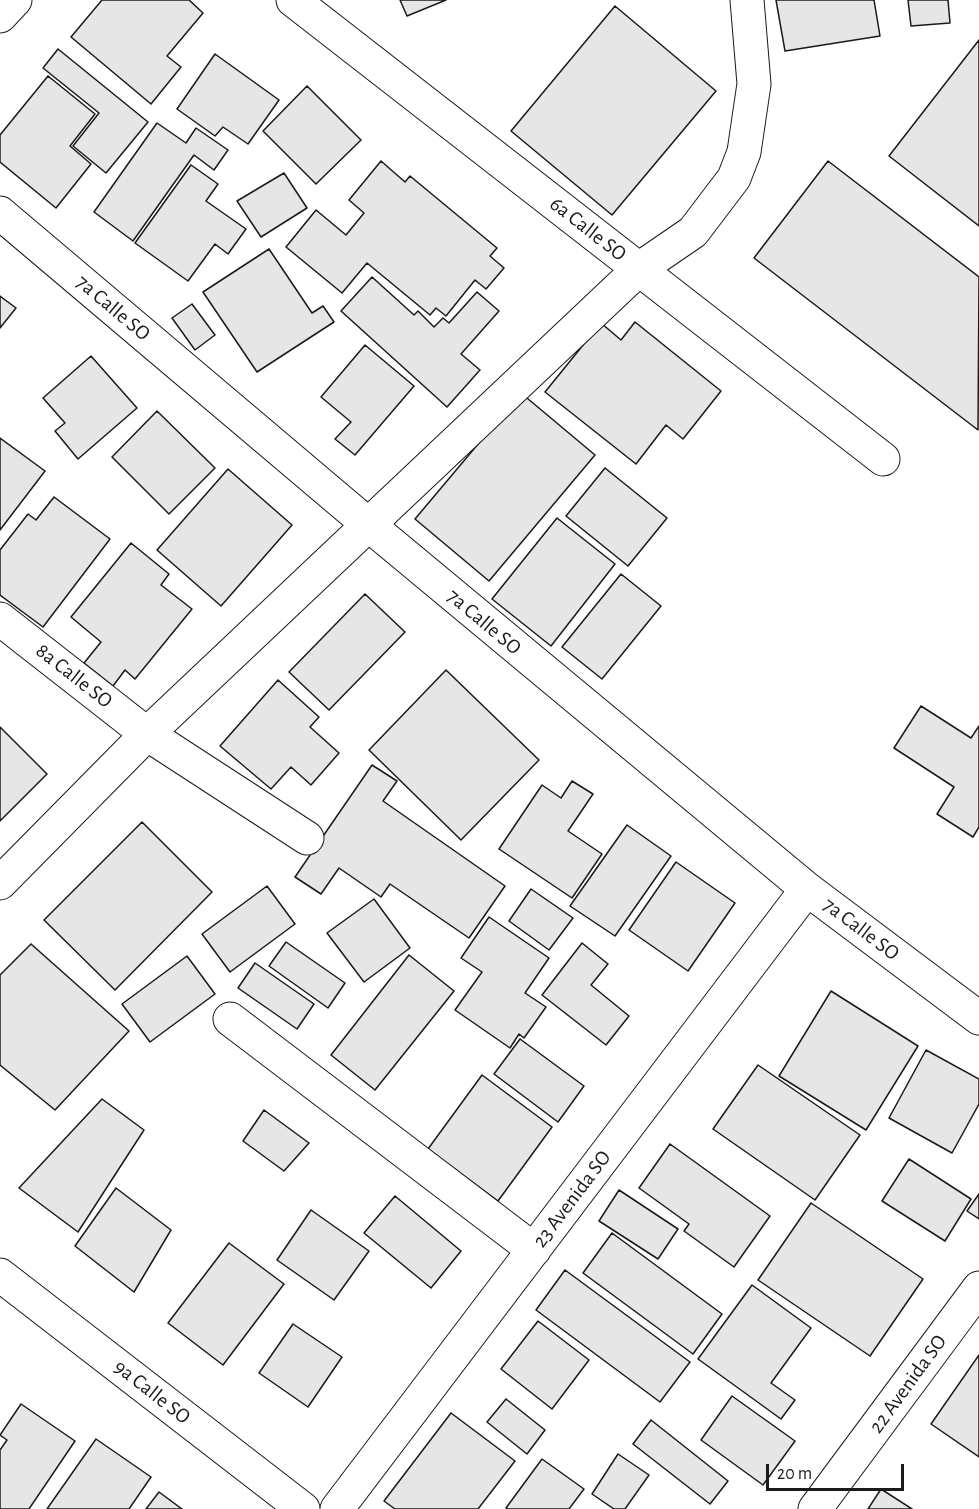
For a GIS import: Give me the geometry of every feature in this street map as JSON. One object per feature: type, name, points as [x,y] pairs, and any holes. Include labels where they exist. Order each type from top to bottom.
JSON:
[{"type":"street","points":[[0,16],[15,0]]},
{"type":"street","name":"6a Calle SO","points":[[293,0],[883,459]]},
{"type":"street","points":[[0,883],[147,734],[370,526],[639,269],[693,232],[734,178],[744,152],[754,84],[747,0]]},
{"type":"street","name":"7a Calle SO","points":[[0,213],[370,526],[807,889],[979,1018]]},
{"type":"street","name":"8a Calle SO","points":[[0,619],[147,734],[307,838]]},
{"type":"street","name":"23 Avenida SO","points":[[337,1509],[807,889]]},
{"type":"street","points":[[230,1020],[534,1250]]},
{"type":"street","name":"9a Calle SO","points":[[0,1275],[303,1509]]},
{"type":"street","name":"22 Avenida SO","points":[[815,1509],[979,1288]]},
{"type":"building","points":[[102,0],[189,0],[203,13],[167,56],[181,67],[151,104],[71,37]]},
{"type":"building","points":[[400,0],[446,0],[407,16]]},
{"type":"building","points":[[776,0],[874,0],[880,36],[785,51]]},
{"type":"building","points":[[908,0],[948,0],[950,23],[911,26]]},
{"type":"building","points":[[615,6],[716,91],[612,215],[511,131]]},
{"type":"building","points":[[979,40],[979,226],[889,156]]},
{"type":"building","points":[[58,49],[148,122],[106,173],[73,146],[99,113],[43,68]]},
{"type":"building","points":[[215,54],[279,100],[248,144],[223,127],[215,136],[177,109]]},
{"type":"building","points":[[48,76],[95,114],[70,146],[91,164],[56,208],[0,162],[0,135]]},
{"type":"building","points":[[307,86],[361,140],[316,184],[263,131]]},
{"type":"building","points":[[157,123],[186,143],[196,128],[228,150],[214,170],[194,155],[133,241],[94,212]]},
{"type":"building","points":[[381,161],[405,182],[410,176],[497,248],[490,256],[504,268],[486,289],[475,280],[446,316],[436,308],[430,315],[367,263],[342,293],[286,247],[316,210],[346,235],[364,213],[349,200]]},
{"type":"building","points":[[828,161],[979,277],[978,430],[754,258]]},
{"type":"building","points":[[191,165],[218,184],[206,201],[246,229],[228,254],[215,244],[188,281],[135,243]]},
{"type":"building","points":[[284,173],[307,208],[261,237],[237,201]]},
{"type":"building","points":[[269,249],[312,313],[323,306],[334,322],[257,372],[203,292]]},
{"type":"building","points":[[372,277],[414,315],[418,311],[434,327],[443,318],[449,323],[477,292],[499,311],[461,354],[480,370],[447,407],[341,311]]},
{"type":"building","points":[[0,296],[16,308],[0,328]]},
{"type":"building","points":[[192,304],[215,335],[195,350],[172,318]]},
{"type":"building","points":[[635,322],[721,391],[683,439],[666,425],[636,464],[545,392],[601,323],[621,340]]},
{"type":"building","points":[[365,345],[414,386],[355,455],[335,439],[351,422],[321,397]]},
{"type":"building","points":[[91,356],[137,408],[78,459],[55,431],[65,423],[43,398]]},
{"type":"building","points":[[521,393],[595,455],[489,581],[415,519]]},
{"type":"building","points":[[157,411],[215,468],[169,514],[112,457]]},
{"type":"building","points":[[0,438],[45,471],[0,530]]},
{"type":"building","points":[[605,468],[667,518],[628,566],[566,516]]},
{"type":"building","points":[[228,469],[292,525],[221,606],[157,550]]},
{"type":"building","points":[[54,497],[110,539],[43,627],[0,595],[0,550],[28,514],[36,520]]},
{"type":"building","points":[[557,518],[615,564],[551,646],[492,599]]},
{"type":"building","points":[[131,543],[169,574],[161,585],[192,609],[135,679],[125,670],[113,686],[84,663],[101,642],[71,617]]},
{"type":"building","points":[[621,574],[661,606],[602,679],[562,647]]},
{"type":"building","points":[[365,594],[405,632],[329,710],[289,672]]},
{"type":"building","points":[[446,670],[539,760],[461,840],[369,750]]},
{"type":"building","points":[[278,680],[319,717],[310,727],[339,753],[311,785],[291,767],[271,789],[220,746]]},
{"type":"building","points":[[921,706],[971,738],[979,726],[979,827],[973,837],[937,814],[954,787],[894,748]]},
{"type":"building","points":[[0,727],[47,774],[0,821]]},
{"type":"building","points":[[372,765],[397,781],[383,801],[505,886],[469,938],[390,884],[381,897],[339,868],[321,894],[295,877]]},
{"type":"building","points":[[572,781],[593,794],[568,831],[602,854],[572,898],[499,849],[542,785],[561,798]]},
{"type":"building","points":[[142,822],[212,892],[115,990],[44,920]]},
{"type":"building","points":[[627,825],[671,856],[615,936],[570,906]]},
{"type":"building","points":[[676,862],[735,903],[688,971],[629,930]]},
{"type":"building","points":[[267,886],[295,924],[230,972],[202,934]]},
{"type":"building","points":[[531,889],[573,918],[549,950],[509,921]]},
{"type":"building","points":[[374,899],[410,948],[364,982],[327,933]]},
{"type":"building","points":[[489,917],[549,958],[525,993],[546,1007],[524,1038],[519,1034],[510,1048],[455,1010],[482,972],[461,958]]},
{"type":"building","points":[[286,942],[345,983],[328,1008],[269,966]]},
{"type":"building","points":[[582,943],[608,964],[591,985],[629,1016],[606,1045],[542,995]]},
{"type":"building","points":[[31,944],[129,1031],[55,1110],[0,1065],[0,975]]},
{"type":"building","points":[[409,955],[454,991],[375,1090],[331,1055]]},
{"type":"building","points":[[187,956],[215,994],[150,1042],[122,1004]]},
{"type":"building","points":[[255,963],[314,1004],[297,1029],[238,988]]},
{"type":"building","points":[[831,991],[918,1046],[866,1130],[779,1076]]},
{"type":"building","points":[[520,1039],[584,1086],[558,1122],[494,1074]]},
{"type":"building","points":[[926,1050],[979,1079],[979,1104],[952,1153],[889,1118]]},
{"type":"building","points":[[758,1065],[860,1135],[815,1200],[713,1129]]},
{"type":"building","points":[[482,1075],[552,1127],[498,1201],[428,1149]]},
{"type":"building","points":[[102,1099],[144,1130],[78,1232],[19,1188]]},
{"type":"building","points":[[264,1110],[309,1143],[284,1171],[243,1141]]},
{"type":"building","points":[[670,1144],[770,1216],[734,1267],[684,1231],[689,1224],[639,1188]]},
{"type":"building","points":[[909,1159],[971,1199],[945,1241],[882,1201]]},
{"type":"building","points":[[116,1188],[171,1230],[134,1292],[75,1246]]},
{"type":"building","points":[[619,1190],[678,1229],[658,1259],[599,1221]]},
{"type":"building","points":[[979,1194],[979,1219],[967,1211]]},
{"type":"building","points":[[395,1196],[461,1251],[431,1288],[364,1233]]},
{"type":"building","points":[[811,1203],[923,1279],[870,1356],[758,1280]]},
{"type":"building","points":[[311,1210],[369,1251],[334,1300],[277,1260]]},
{"type":"building","points":[[612,1233],[722,1314],[693,1354],[583,1273]]},
{"type":"building","points":[[229,1243],[284,1284],[223,1365],[168,1323]]},
{"type":"building","points":[[565,1270],[690,1362],[660,1402],[536,1310]]},
{"type":"building","points":[[752,1285],[811,1328],[771,1383],[795,1400],[781,1419],[698,1359]]},
{"type":"building","points":[[538,1321],[589,1360],[552,1409],[501,1369]]},
{"type":"building","points":[[293,1324],[342,1357],[308,1407],[259,1373]]},
{"type":"building","points":[[979,1355],[979,1457],[931,1424]]},
{"type":"building","points":[[732,1396],[795,1441],[763,1485],[701,1440]]},
{"type":"building","points":[[506,1399],[545,1430],[527,1454],[487,1422]]},
{"type":"building","points":[[21,1404],[75,1441],[29,1509],[0,1509],[0,1450],[7,1440],[0,1435]]},
{"type":"building","points":[[451,1413],[515,1461],[478,1509],[395,1509],[384,1501]]},
{"type":"building","points":[[651,1420],[728,1481],[710,1504],[633,1444]]},
{"type":"building","points":[[96,1439],[151,1477],[129,1509],[47,1509]]},
{"type":"building","points":[[618,1454],[649,1475],[625,1509],[614,1509],[592,1494]]},
{"type":"building","points":[[542,1459],[584,1489],[569,1509],[506,1508]]},
{"type":"building","points":[[881,1489],[912,1509],[868,1509]]},
{"type":"building","points":[[159,1492],[182,1509],[146,1509]]}]
